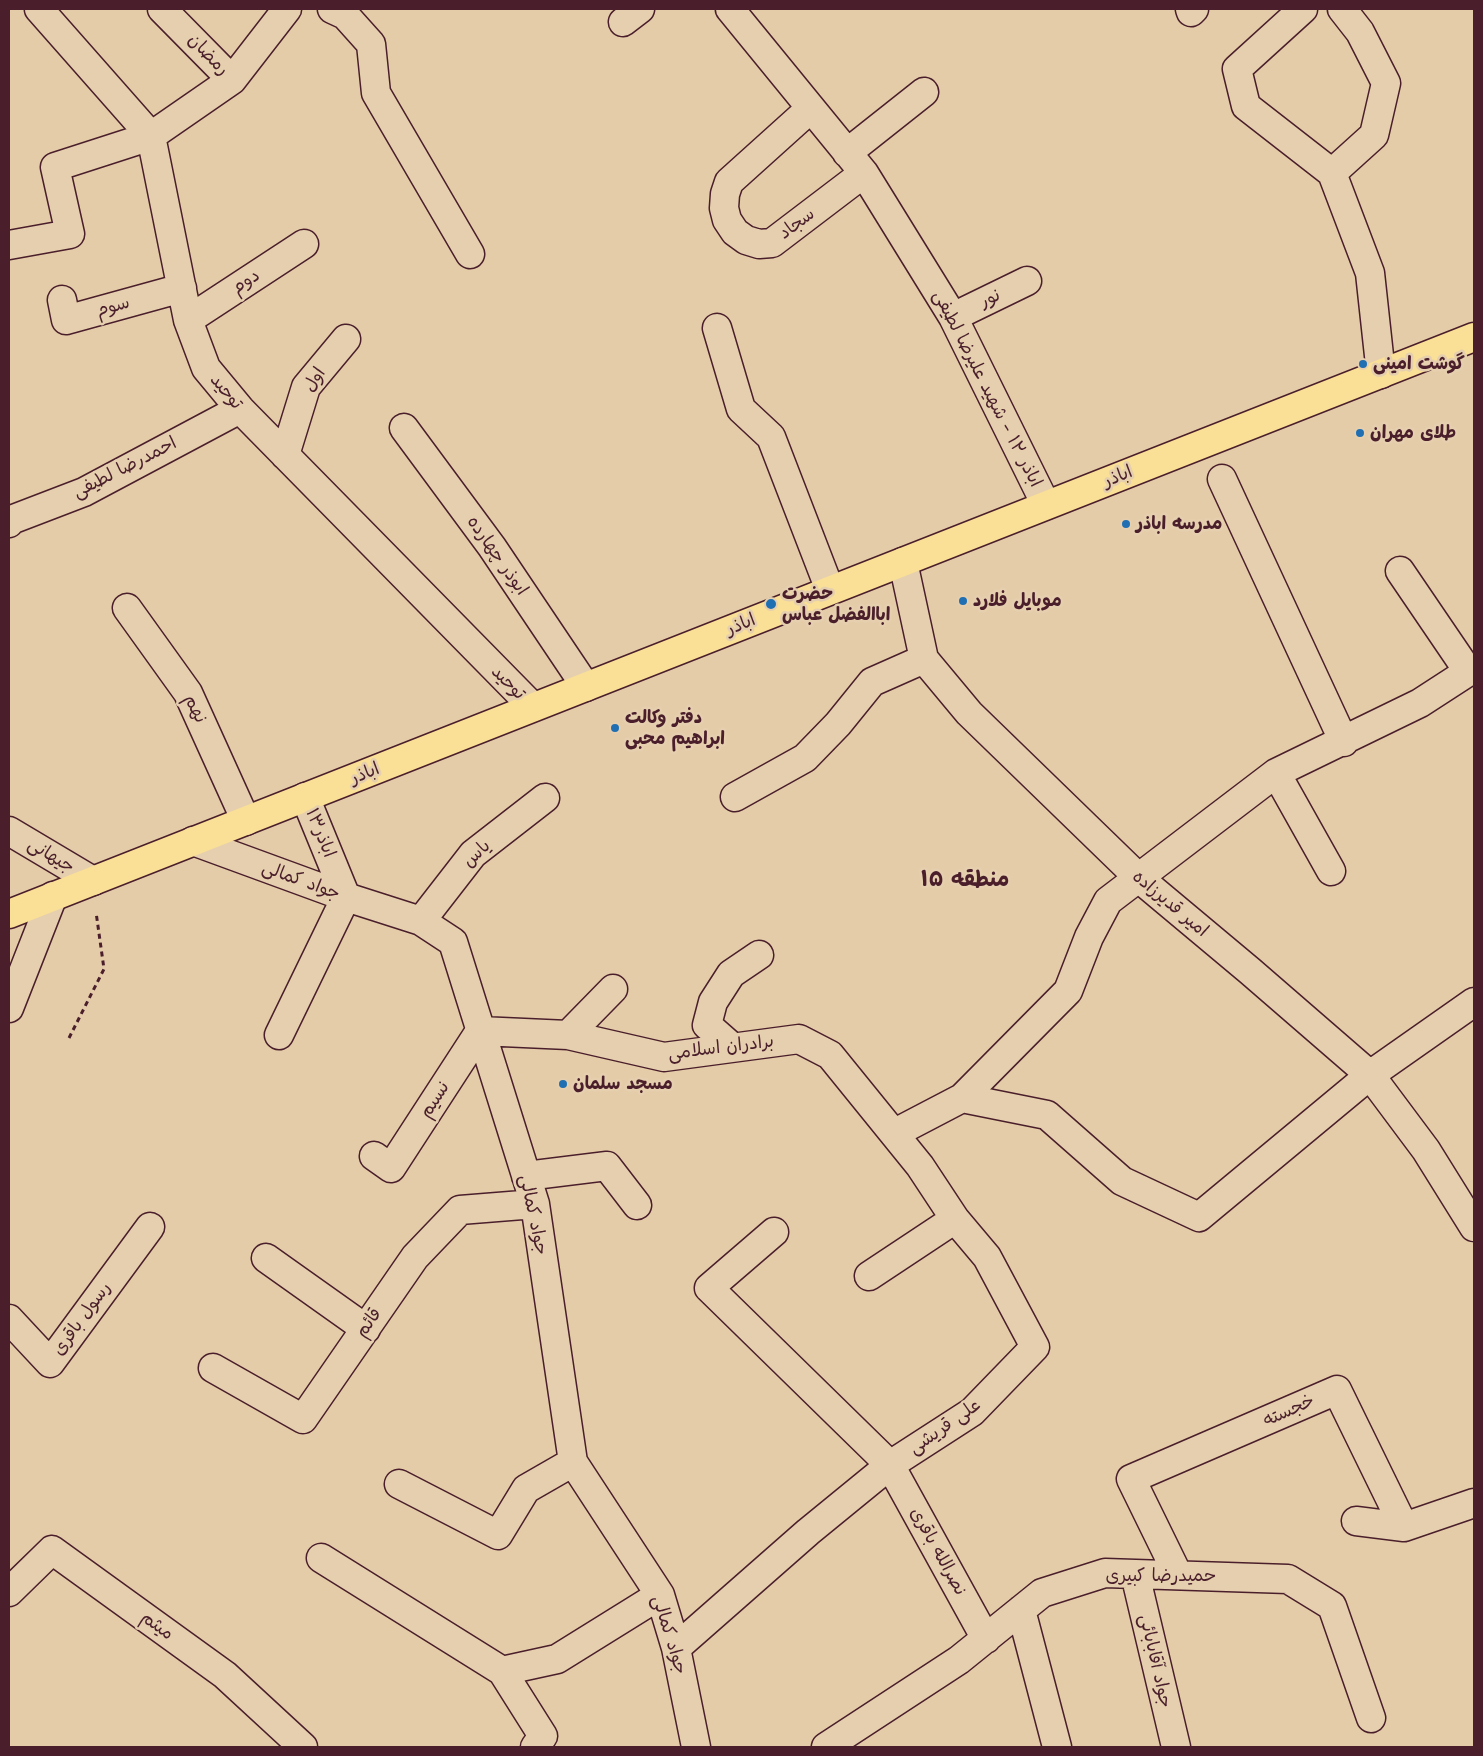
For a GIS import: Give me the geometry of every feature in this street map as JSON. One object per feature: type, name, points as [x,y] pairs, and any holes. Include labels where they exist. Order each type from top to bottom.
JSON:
[{"type":"main road","name":"اباذر","points":[[9,914],[1474,337]]},
{"type":"street","name":"توحید","points":[[39,9],[151,136],[188,320],[206,368],[240,409],[533,707]]},
{"type":"street","name":"رمضان","points":[[162,9],[232,80]]},
{"type":"street","points":[[9,245],[70,234],[55,167],[151,136],[232,80],[288,9]]},
{"type":"street","points":[[332,9],[345,15],[371,44],[376,93],[470,254]]},
{"type":"street","points":[[1190,9],[1191,12],[1194,9]]},
{"type":"street","points":[[1303,9],[1237,69],[1246,106],[1332,174],[1370,273],[1381,374]]},
{"type":"street","points":[[1332,174],[1374,135],[1386,83],[1360,32],[1342,9]]},
{"type":"street","name":"اباذر ۱۲ - شهید علیرضا لطیفی","points":[[734,10],[810,109],[855,163],[953,317],[1046,506]]},
{"type":"street","name":"سجاد","points":[[810,109],[729,182],[724,194],[724,208],[727,220],[735,232],[746,240],[759,244],[772,243],[855,163],[924,92]]},
{"type":"street","name":"دوم","points":[[188,320],[304,244]]},
{"type":"street","name":"نور","points":[[953,317],[1027,281]]},
{"type":"street","name":"سوم","points":[[62,300],[66,320],[182,288]]},
{"type":"street","points":[[717,328],[741,409],[771,437],[830,590]]},
{"type":"street","name":"اول","points":[[285,455],[306,387],[346,339]]},
{"type":"street","name":"احمدرضا لطیفی","points":[[10,518],[84,492],[240,409]]},
{"type":"street","name":"ابوذر چهارده","points":[[404,428],[492,546],[586,686]]},
{"type":"street","points":[[1222,479],[1344,742]]},
{"type":"street","name":"امیر قدیرزاده","points":[[903,562],[924,659],[969,713],[1140,879],[1370,1075],[1426,1150],[1474,1227]]},
{"type":"street","points":[[894,1134],[962,1098],[1068,991],[1089,936],[1108,902],[1276,774],[1420,703],[1471,669],[1400,571]]},
{"type":"street","name":"نهم","points":[[127,608],[188,693],[246,821]]},
{"type":"street","points":[[735,797],[805,758],[838,724],[872,682],[924,659]]},
{"type":"street","points":[[1276,774],[1331,872]]},
{"type":"street","name":"اباذر۱۳","points":[[305,797],[346,897]]},
{"type":"street","name":"یاس","points":[[422,921],[473,854],[545,798]]},
{"type":"street","name":"جیهانی","points":[[9,831],[92,881]]},
{"type":"street","name":"جواد کمالی","points":[[193,841],[346,897],[422,921],[453,942],[534,1204],[573,1462],[660,1595],[676,1648],[696,1747]]},
{"type":"street","points":[[9,1008],[53,896]]},
{"type":"street","points":[[279,1035],[346,897]]},
{"type":"street","points":[[732,1047],[707,1025],[714,1002],[731,974],[759,955]]},
{"type":"street","points":[[568,1035],[613,989]]},
{"type":"street","points":[[962,1098],[1047,1115],[1122,1181],[1199,1218],[1370,1075],[1474,1002]]},
{"type":"street","name":"برادران اسلامی","points":[[480,1031],[568,1035],[664,1057],[799,1039],[830,1055],[894,1134]]},
{"type":"street","name":"نسیم","points":[[382,1162],[480,1031]]},
{"type":"street","name":"علی قریشی","points":[[676,1648],[808,1532],[890,1465],[972,1412],[1035,1347],[987,1257],[955,1219],[920,1166],[894,1134]]},
{"type":"street","points":[[526,1176],[607,1166],[637,1205]]},
{"type":"street","name":"قائم","points":[[213,1368],[302,1420],[415,1257],[460,1210],[534,1204]]},
{"type":"street","points":[[869,1276],[955,1219]]},
{"type":"street","name":"رسول باقری","points":[[9,1319],[50,1363],[150,1227]]},
{"type":"street","name":"نصرالله باقری","points":[[774,1232],[709,1288],[890,1465],[986,1639]]},
{"type":"street","points":[[266,1258],[366,1328]]},
{"type":"street","name":"خجسته","points":[[1178,1575],[1132,1480],[1337,1390],[1404,1527]]},
{"type":"street","points":[[399,1484],[498,1535],[526,1489],[573,1462]]},
{"type":"street","points":[[1356,1520],[1404,1527],[1474,1503]]},
{"type":"street","name":"میثم","points":[[9,1592],[52,1550],[225,1675],[304,1747]]},
{"type":"street","points":[[321,1558],[502,1671],[542,1736],[535,1747]]},
{"type":"street","name":"حمیدرضا کبیری","points":[[826,1747],[859,1737],[986,1639],[1042,1593],[1105,1573],[1288,1579],[1332,1606],[1371,1718]]},
{"type":"street","name":"جواد آقابابائی","points":[[1135,1574],[1176,1747]]},
{"type":"street","points":[[502,1671],[557,1659],[660,1595]]},
{"type":"street","points":[[1021,1610],[1057,1747]]},
{"type":"path","points":[[69,1038],[104,969],[92,881]]},
{"type":"place","name":"گوشت امینی","points":[[1363,364]]},
{"type":"place","name":"طلای مهران","points":[[1360,433]]},
{"type":"place","name":"مدرسه اباذر","points":[[1126,524]]},
{"type":"place","name":"موبایل فلارد","points":[[963,601]]},
{"type":"place","name":"حضرت اباالفضل عباس","points":[[771,604]]},
{"type":"place","name":"دفتر وکالت ابراهیم محبی","points":[[615,728]]},
{"type":"place","name":"مسجد سلمان","points":[[563,1084]]},
{"type":"district","name":"منطقه ۱۵","points":[[965,880]]}]
